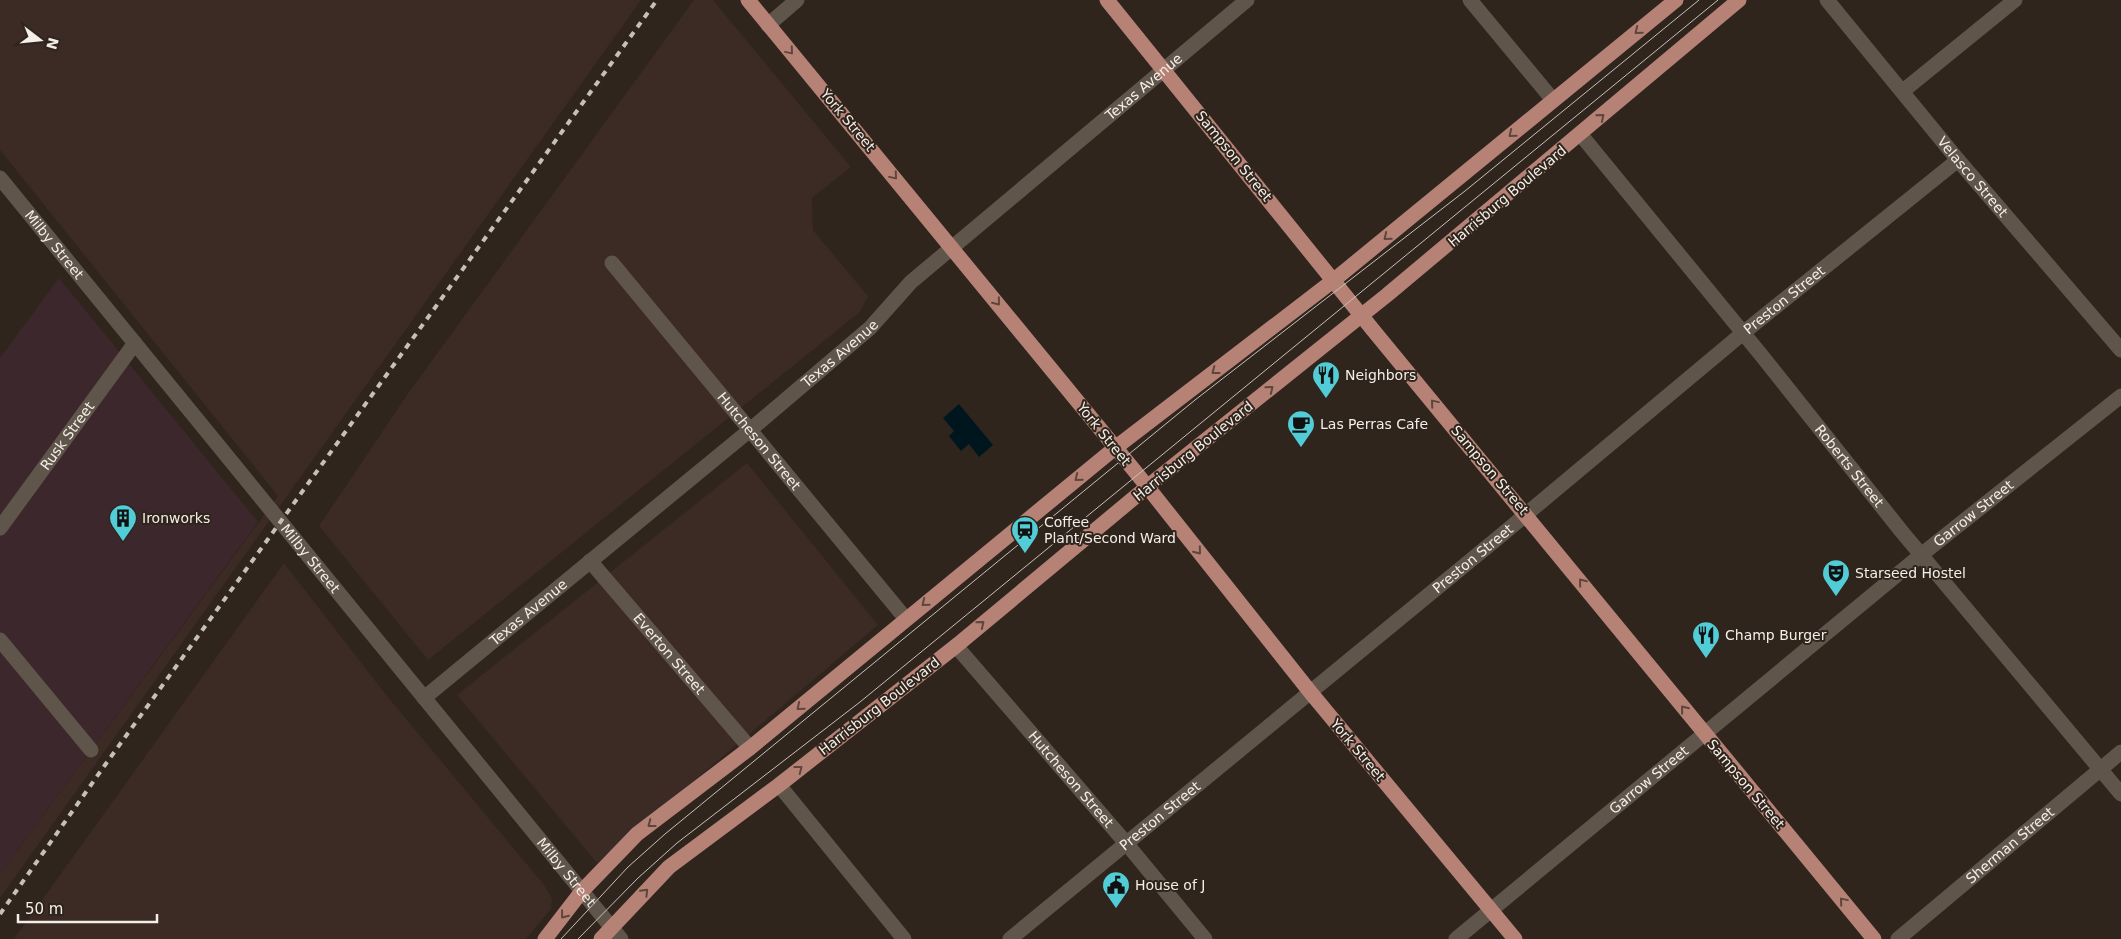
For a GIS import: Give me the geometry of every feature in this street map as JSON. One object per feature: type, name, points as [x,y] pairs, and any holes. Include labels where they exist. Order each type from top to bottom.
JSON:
[{"type":"main road","name":"York Street","points":[[748,0],[953,247],[1311,693],[1515,939]]},
{"type":"main road","name":"Sampson Street","points":[[1107,0],[1362,316],[1527,514],[1874,939]]},
{"type":"main road","points":[[545,939],[582,891],[637,834],[750,748],[906,618],[1116,448],[1334,280],[1676,0]]},
{"type":"main road","name":"Harrisburg Boulevard","points":[[601,939],[669,867],[779,785],[956,646],[1147,487],[1362,316],[1739,0]]},
{"type":"street","points":[[768,25],[797,0]]},
{"type":"street","name":"Texas Avenue","points":[[424,698],[750,430],[870,328],[911,282],[1247,0]]},
{"type":"street","points":[[1470,0],[1553,100]]},
{"type":"street","name":"Velasco Street","points":[[1828,0],[1958,160],[2121,350]]},
{"type":"street","points":[[1903,91],[2015,0]]},
{"type":"street","name":"Roberts Street","points":[[1580,135],[1743,333],[1921,555],[2121,794]]},
{"type":"street","name":"Preston Street","points":[[1010,939],[1311,693],[1743,333],[1958,160]]},
{"type":"street","name":"Milby Street","points":[[0,178],[621,939]]},
{"type":"street","name":"Hutcheson Street","points":[[612,263],[906,618]]},
{"type":"street","name":"Rusk Street","points":[[0,528],[135,343]]},
{"type":"street","name":"Garrow Street","points":[[1456,939],[1921,555],[2121,396]]},
{"type":"street","name":"Everton Street","points":[[590,560],[750,748]]},
{"type":"street","points":[[0,640],[91,750]]},
{"type":"street","name":"Hutcheson Street","points":[[956,646],[1126,843],[1204,939]]},
{"type":"street","name":"Sherman Street","points":[[1898,939],[2121,752]]},
{"type":"street","points":[[779,785],[904,939]]},
{"type":"shaded area","points":[[0,0],[641,0],[0,898],[0,874],[278,496],[0,150]]},
{"type":"shaded area","points":[[694,0],[713,0],[851,167],[812,198],[813,230],[868,296],[860,312],[428,660],[319,526],[407,395]]},
{"type":"shaded area","points":[[59,278],[258,522],[0,874],[0,358]]},
{"type":"shaded area","points":[[747,463],[878,625],[597,863],[457,695]]},
{"type":"shaded area","points":[[284,563],[387,696],[545,886],[552,899],[551,909],[526,939],[14,939]]},
{"type":"water","points":[[959,404],[993,445],[979,457],[969,444],[961,451],[949,436],[954,431],[943,418]]},
{"type":"tram line","points":[[561,939],[628,867],[665,834],[1195,400],[1465,191],[1699,0]]},
{"type":"tram line","points":[[578,939],[638,878],[677,843],[860,702],[1718,0]]},
{"type":"railway","points":[[0,914],[105,765],[657,0]]},
{"type":"place","name":"Neighbors","points":[[1326,399]]},
{"type":"place","name":"Las Perras Cafe","points":[[1301,448]]},
{"type":"place","name":"Ironworks","points":[[123,542]]},
{"type":"place","name":"Coffee Plant/Second Ward","points":[[1025,554]]},
{"type":"place","name":"Starseed Hostel","points":[[1836,597]]},
{"type":"place","name":"Champ Burger","points":[[1706,659]]},
{"type":"place","name":"House of J","points":[[1116,909]]}]
